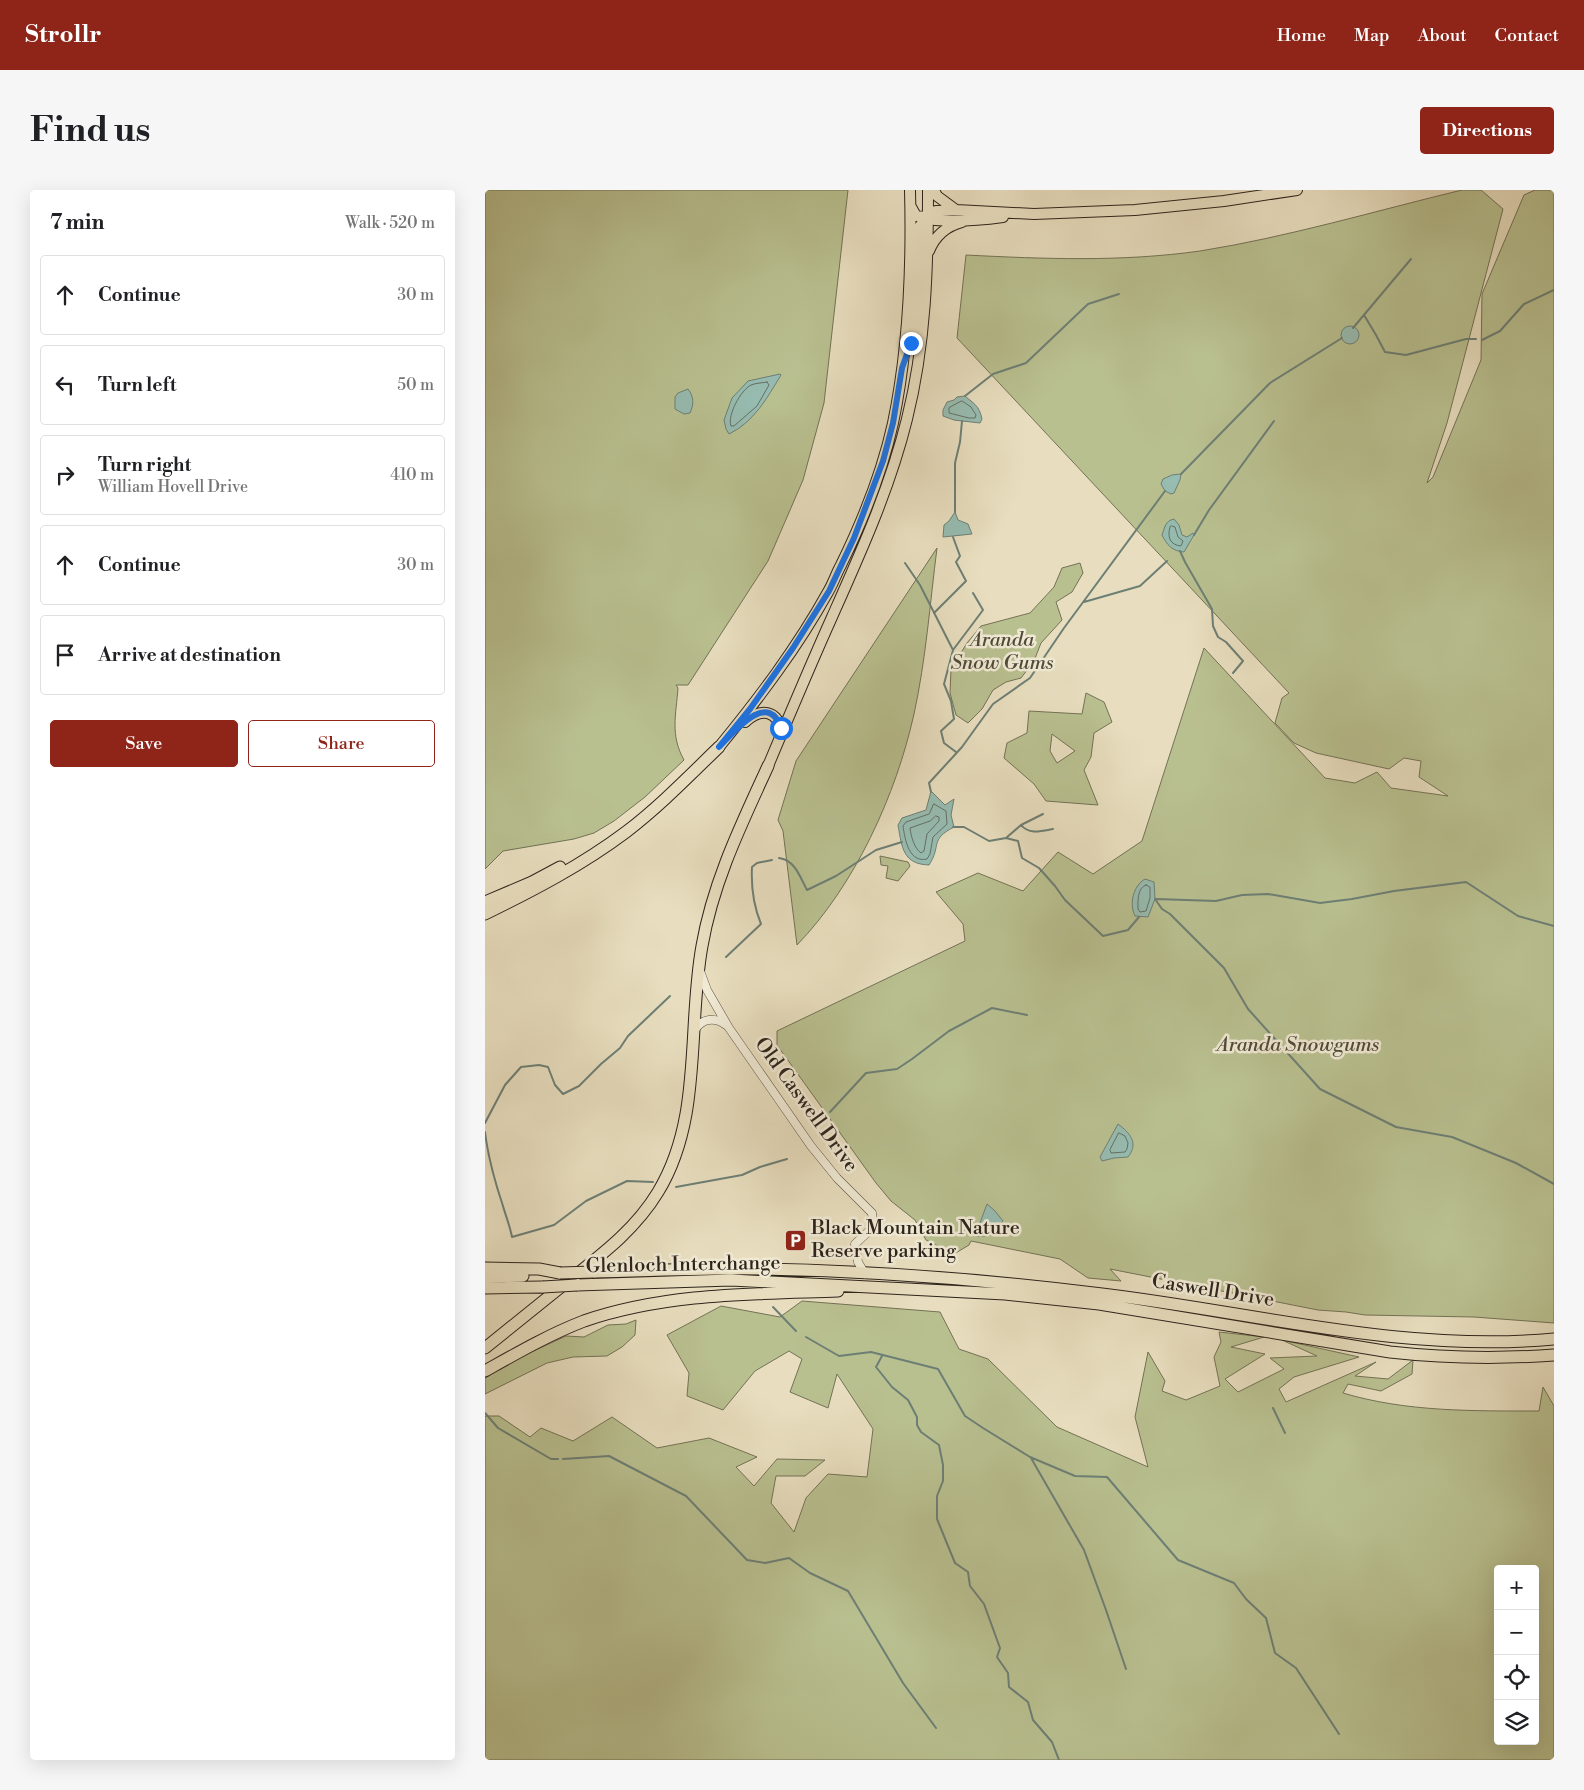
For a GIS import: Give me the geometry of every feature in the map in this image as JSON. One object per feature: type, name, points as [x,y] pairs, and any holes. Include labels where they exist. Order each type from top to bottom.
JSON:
[{"type":"highway","points":[[485,914],[565,873],[627,832],[655,809],[719,747]]},
{"type":"highway","name":"Glenloch Interchange","points":[[485,1348],[621,1238],[644,1212],[658,1192],[674,1160],[685,1123],[699,964],[713,898],[730,850],[768,766]]},
{"type":"highway","points":[[485,902],[532,882],[576,858],[655,809]]},
{"type":"highway","points":[[485,1268],[539,1269],[560,1274]]},
{"type":"highway","name":"Glenloch Interchange","points":[[485,1277],[594,1272],[735,1269],[865,1274]]},
{"type":"highway","name":"Caswell Drive","points":[[865,1274],[994,1282],[1103,1294],[1405,1339],[1489,1342],[1554,1340]]},
{"type":"highway","name":"Glenloch Interchange","points":[[485,1288],[731,1280],[860,1285],[1039,1297],[1099,1304],[1163,1315]]},
{"type":"highway","points":[[485,1371],[533,1344],[583,1322],[654,1303],[709,1296],[826,1291],[933,1294],[952,1291]]},
{"type":"highway","name":"Caswell Drive","points":[[1163,1315],[1227,1324],[1357,1348],[1422,1356],[1488,1358],[1554,1355]]},
{"type":"highway","points":[[485,1343],[516,1322]]},
{"type":"main road","points":[[719,747],[780,668],[829,591],[854,538],[880,470],[893,423],[902,368],[908,302],[910,190]]},
{"type":"main road","points":[[927,217],[928,190]]},
{"type":"main road","points":[[934,190],[937,196],[955,210]]},
{"type":"main road","points":[[928,254],[933,242],[949,227],[961,222],[1034,214],[1167,208],[1297,190]]},
{"type":"main road","points":[[911,207],[917,216],[936,220],[978,220]]},
{"type":"main road","points":[[902,368],[911,343],[915,320],[920,226],[927,217],[932,212],[955,210],[1034,214]]},
{"type":"main road","name":"Glenloch Interchange","points":[[768,766],[871,531],[897,458],[918,367],[927,294],[927,217]]},
{"type":"main road","points":[[719,747],[751,716],[758,713],[764,712],[773,717],[780,726],[782,733]]},
{"type":"street","name":"Old Caswell Drive","points":[[699,964],[707,990],[729,1028],[818,1155],[842,1183],[872,1213],[873,1222],[870,1230],[855,1244],[858,1264],[865,1274]]},
{"type":"street","name":"Old Caswell Drive","points":[[693,1036],[699,1024],[709,1020],[720,1021],[729,1028]]},
{"type":"green space","points":[[485,190],[848,190],[824,403],[803,480],[768,561],[688,685],[676,685],[678,688],[675,733],[684,760],[645,797],[614,821],[594,833],[574,839],[503,851],[485,869]]},
{"type":"green space","name":"Aranda Snowgums","points":[[1462,190],[1481,190],[1503,209],[1447,423],[1427,483],[1433,477],[1481,360],[1482,294],[1524,195],[1535,190],[1554,190],[1554,1323],[1474,1317],[1365,1315],[1318,1310],[1110,1269],[1121,1281],[1088,1278],[1060,1259],[971,1241],[969,1245],[954,1254],[926,1240],[915,1220],[891,1201],[876,1183],[777,1045],[777,1031],[965,941],[963,924],[936,892],[978,873],[1023,891],[1058,852],[1093,874],[1142,841],[1204,648],[1325,778],[1355,783],[1377,772],[1391,788],[1448,796],[1419,777],[1421,761],[1404,758],[1389,769],[1316,753],[1294,743],[1275,723],[1282,698],[1289,693],[957,338],[966,255],[1112,258],[1200,251],[1299,231]]},
{"type":"green space","points":[[937,548],[925,652],[918,693],[906,745],[896,776],[871,837],[855,867],[818,921],[797,945],[783,831],[778,820],[796,761]]},
{"type":"green space","name":"Aranda Snow Gums","points":[[1080,563],[1083,573],[1072,592],[1056,602],[1062,620],[1041,643],[1034,661],[1021,678],[1006,682],[993,690],[982,709],[968,723],[956,715],[950,693],[951,669],[967,643],[981,626],[1030,613],[1054,587],[1062,568]]},
{"type":"green space","points":[[1086,693],[1104,702],[1112,722],[1094,733],[1091,757],[1084,770],[1098,805],[1046,801],[1034,784],[1004,758],[1007,743],[1027,733],[1029,711],[1082,714]],"holes":[[[1052,734],[1075,751],[1057,763],[1050,751]]]},
{"type":"green space","points":[[880,856],[908,862],[910,866],[898,881],[886,878],[888,866],[881,865]]},
{"type":"green space","points":[[802,1301],[940,1312],[959,1349],[988,1359],[1057,1427],[1148,1467],[1135,1417],[1148,1352],[1165,1381],[1162,1391],[1186,1400],[1220,1386],[1214,1357],[1221,1342],[1219,1332],[1264,1337],[1231,1347],[1265,1354],[1225,1379],[1238,1392],[1284,1369],[1270,1358],[1317,1356],[1282,1340],[1359,1357],[1294,1377],[1279,1389],[1286,1402],[1376,1362],[1355,1376],[1388,1379],[1413,1360],[1412,1374],[1381,1391],[1348,1384],[1343,1393],[1391,1404],[1416,1407],[1539,1411],[1543,1387],[1554,1406],[1554,1760],[485,1760],[485,1416],[499,1416],[530,1437],[541,1428],[573,1441],[612,1417],[657,1448],[709,1438],[757,1457],[736,1467],[754,1486],[777,1459],[825,1460],[805,1476],[776,1476],[771,1503],[794,1532],[806,1498],[828,1474],[867,1477],[873,1429],[837,1374],[828,1408],[790,1392],[802,1359],[789,1351],[755,1371],[723,1410],[687,1396],[689,1373],[667,1335],[721,1306],[780,1317]]},
{"type":"green space","points":[[636,1320],[635,1335],[622,1347],[607,1356],[573,1357],[547,1363],[485,1394],[485,1378],[514,1360],[566,1336],[584,1337],[608,1325],[626,1324]]},
{"type":"water","points":[[1350,326],[1356,329],[1359,335],[1356,341],[1350,344],[1344,341],[1341,335],[1344,329]]},
{"type":"water","points":[[780,374],[759,409],[746,423],[729,434],[724,420],[732,398],[748,381]]},
{"type":"water","points":[[688,389],[693,404],[690,413],[684,414],[675,409],[675,397],[678,393]]},
{"type":"water","points":[[965,396],[976,405],[982,419],[980,423],[954,420],[943,416],[943,410],[947,402],[957,397]]},
{"type":"water","points":[[1181,474],[1174,493],[1171,494],[1165,491],[1161,484],[1163,479]]},
{"type":"water","points":[[955,512],[958,520],[968,524],[972,534],[943,537],[944,525]]},
{"type":"water","points":[[1174,519],[1179,525],[1182,535],[1187,537],[1193,533],[1194,535],[1184,552],[1170,547],[1162,535],[1167,523]]},
{"type":"water","points":[[931,791],[945,805],[954,799],[951,815],[954,827],[939,839],[929,865],[914,862],[905,853],[898,825],[902,818],[926,810]]},
{"type":"water","points":[[1145,879],[1154,882],[1155,899],[1148,917],[1135,916],[1132,906],[1133,896],[1138,886]]},
{"type":"water","points":[[1118,1124],[1132,1139],[1133,1147],[1131,1152],[1128,1157],[1102,1161],[1100,1157]]},
{"type":"water","points":[[987,1204],[1003,1221],[994,1234],[975,1236]]},
{"type":"waterway","points":[[1353,328],[1411,259]]},
{"type":"waterway","points":[[1482,340],[1500,331],[1524,304],[1554,290]]},
{"type":"waterway","points":[[965,396],[993,374],[1026,363],[1088,304],[1119,294]]},
{"type":"waterway","points":[[1364,315],[1385,352],[1406,355],[1466,339],[1476,339]]},
{"type":"waterway","points":[[1181,474],[1270,383],[1342,338]]},
{"type":"waterway","points":[[955,512],[955,463],[962,421]]},
{"type":"waterway","points":[[1194,535],[1209,510],[1274,421]]},
{"type":"waterway","points":[[931,792],[929,783],[962,747],[993,704],[1030,678],[1064,628],[1165,491]]},
{"type":"waterway","points":[[934,613],[966,581],[956,562],[960,556],[953,537]]},
{"type":"waterway","points":[[1180,551],[1212,609],[1213,626],[1218,637],[1226,642],[1243,661],[1233,673]]},
{"type":"waterway","points":[[1084,602],[1140,586],[1167,561]]},
{"type":"waterway","points":[[905,563],[920,585],[953,650],[944,684],[951,701],[954,719],[941,731],[944,743],[956,752]]},
{"type":"waterway","points":[[953,650],[983,610],[973,593]]},
{"type":"waterway","points":[[1006,838],[1021,825],[1043,814]]},
{"type":"waterway","points":[[1021,825],[1032,831],[1053,829]]},
{"type":"waterway","points":[[953,827],[964,827],[989,841],[1006,838],[1018,841],[1022,858],[1039,868],[1065,900],[1103,936],[1128,930],[1139,917]]},
{"type":"waterway","points":[[779,858],[785,859],[793,866],[807,890],[836,876],[876,850],[902,842]]},
{"type":"waterway","points":[[726,957],[761,924],[753,896],[752,867],[757,863],[772,860]]},
{"type":"waterway","points":[[1156,899],[1216,901],[1242,895],[1268,894],[1320,903],[1466,882],[1518,916],[1554,926]]},
{"type":"waterway","points":[[1155,899],[1162,909],[1170,914],[1224,968],[1248,1009],[1320,1089],[1396,1127],[1452,1137],[1516,1163],[1554,1184]]},
{"type":"waterway","points":[[485,1123],[505,1085],[521,1067],[539,1065],[548,1067],[555,1085],[563,1094],[579,1086],[620,1048],[628,1036],[670,996]]},
{"type":"waterway","points":[[830,1112],[866,1073],[897,1069],[949,1031],[992,1008],[1027,1015]]},
{"type":"waterway","points":[[485,1132],[492,1169],[512,1237],[554,1225],[586,1201],[627,1181],[653,1182]]},
{"type":"waterway","points":[[676,1187],[742,1175],[760,1167],[787,1159]]},
{"type":"waterway","points":[[773,1307],[796,1331]]},
{"type":"waterway","points":[[806,1337],[839,1356],[871,1352],[938,1369],[965,1416],[983,1428],[1030,1457],[1075,1476],[1107,1477],[1178,1560],[1234,1583],[1246,1599],[1266,1618],[1275,1653],[1296,1668],[1339,1734]]},
{"type":"waterway","points":[[882,1356],[876,1367],[892,1387],[908,1400],[917,1417],[917,1425],[921,1432],[939,1445],[943,1465],[943,1481],[937,1496],[937,1519],[955,1563],[968,1572],[970,1586],[984,1604],[1000,1648],[997,1657],[1008,1673],[1009,1687],[1028,1702],[1033,1720],[1052,1742],[1059,1760]]},
{"type":"waterway","points":[[1273,1408],[1285,1433]]},
{"type":"waterway","points":[[485,1413],[498,1428],[551,1459],[558,1459]]},
{"type":"waterway","points":[[563,1459],[609,1456],[686,1496],[747,1560],[765,1563],[789,1558],[810,1573],[848,1591],[903,1683],[936,1728]]},
{"type":"waterway","points":[[1031,1458],[1084,1550],[1126,1669]]},
{"type":"place","name":"Black Mountain Nature Reserve parking","points":[[795,1240]]},
{"type":"route","points":[[781,728],[771,716],[764,712],[756,713],[719,747],[780,668],[829,591],[854,538],[883,461],[893,423],[902,368],[911,343]]}]
